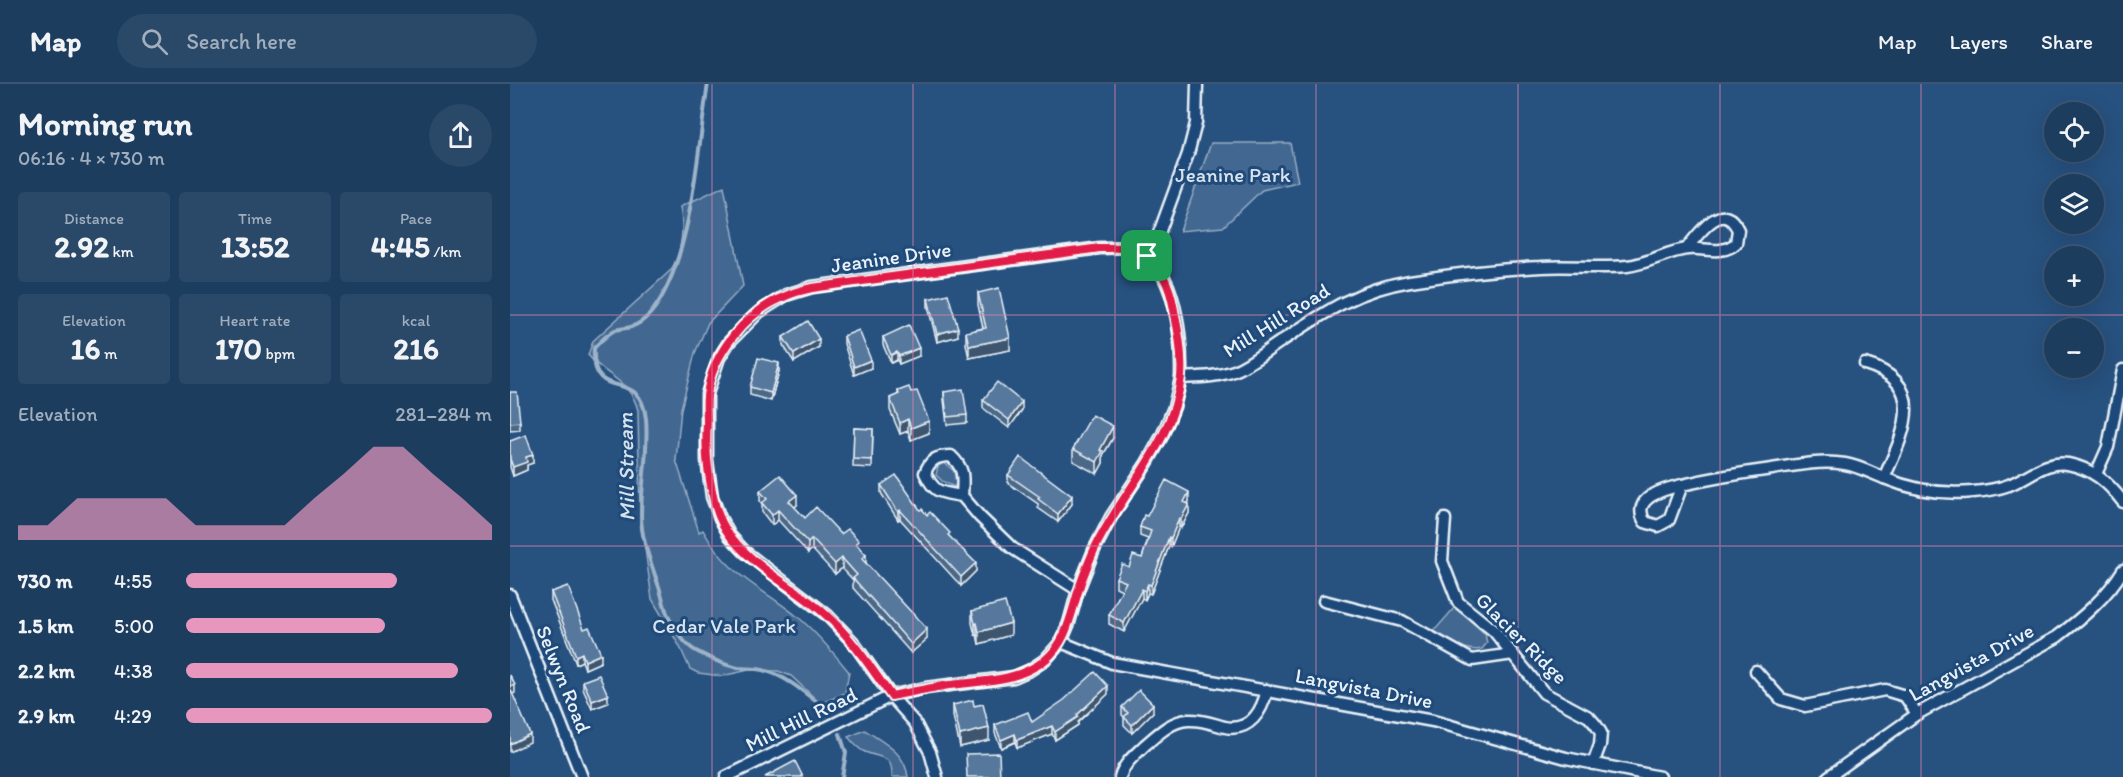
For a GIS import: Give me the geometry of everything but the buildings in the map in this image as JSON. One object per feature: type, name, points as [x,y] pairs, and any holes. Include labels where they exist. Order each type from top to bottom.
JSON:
[{"type":"street","points":[[1181,378],[1180,343],[1168,285],[1147,256],[1155,244],[1188,154],[1196,123],[1197,84]]},
{"type":"street","name":"Mill Hill Road","points":[[726,777],[891,696],[925,688],[1014,677],[1045,660],[1061,642],[1094,550],[1111,517],[1148,463],[1162,436],[1174,407],[1181,378],[1217,376],[1236,370],[1328,309],[1376,288],[1409,281],[1501,270],[1630,266],[1687,249],[1724,250],[1731,248],[1738,236],[1738,230],[1730,219],[1723,216],[1716,218],[1710,221],[1687,249]]},
{"type":"street","name":"Jeanine Drive","points":[[938,777],[930,752],[915,723],[891,696],[843,632],[827,615],[745,552],[730,536],[720,518],[712,497],[706,440],[707,394],[719,358],[729,342],[759,312],[786,296],[812,288],[1100,248],[1133,249],[1147,256]]},
{"type":"street","points":[[1865,364],[1891,376],[1902,390],[1905,401],[1905,430],[1884,478]]},
{"type":"street","points":[[2096,474],[2108,447],[2123,370]]},
{"type":"street","points":[[1682,485],[1736,474],[1818,463],[1847,464],[1927,492],[1953,494],[2011,484],[2054,464],[2067,464],[2096,474],[2113,488],[2123,502]]},
{"type":"street","points":[[962,496],[1012,548],[1078,590]]},
{"type":"street","name":"Glacier Ridge","points":[[1445,519],[1442,561],[1458,602],[1494,631],[1544,693],[1588,717],[1596,725],[1600,734],[1600,745],[1593,764]]},
{"type":"street","name":"Langvista Drive","points":[[1828,777],[1917,714],[2056,637],[2075,623],[2107,593],[2123,570]]},
{"type":"street","name":"Selwyn Road","points":[[510,595],[582,777]]},
{"type":"street","points":[[1324,602],[1402,621],[1472,660],[1513,654]]},
{"type":"street","name":"Langvista Drive","points":[[1061,642],[1112,663],[1433,721],[1521,747],[1660,777]]},
{"type":"street","points":[[1756,671],[1781,699],[1806,706],[1885,690],[1905,696],[1917,714]]},
{"type":"street","points":[[1120,777],[1128,761],[1161,731],[1174,723],[1188,720],[1228,728],[1240,727],[1250,722],[1263,707],[1267,690]]},
{"type":"green space","name":"Jeanine Park","points":[[1211,143],[1290,143],[1298,182],[1262,190],[1223,227],[1180,231]]},
{"type":"green space","name":"Cedar Vale Park","points":[[724,186],[743,286],[708,323],[695,353],[681,409],[676,460],[699,532],[703,530],[723,559],[734,570],[805,623],[849,672],[845,693],[821,704],[791,676],[778,671],[749,670],[722,676],[698,673],[690,669],[652,599],[640,513],[638,410],[623,385],[588,355],[593,341],[671,270],[678,255],[681,239],[680,207]]},
{"type":"green space","points":[[944,463],[954,471],[956,484],[954,487],[936,475],[938,466]]},
{"type":"green space","points":[[1455,607],[1485,634],[1487,643],[1482,649],[1463,647],[1434,631]]},
{"type":"green space","points":[[865,730],[898,755],[903,761],[908,777],[892,777],[892,769],[887,760],[861,750],[848,737]]},
{"type":"waterway","name":"Mill Stream","points":[[708,84],[692,201],[677,260],[667,287],[645,319],[631,327],[617,329],[594,348],[595,366],[600,377],[635,393],[642,402],[647,431],[641,503],[643,534],[667,613],[678,633],[692,649],[717,661],[738,668],[763,670],[783,678],[827,710]]},
{"type":"waterway","name":"Mill Stream","points":[[840,734],[846,753],[842,777]]},
{"type":"route","points":[[1100,248],[1133,249],[1147,256],[1168,285],[1178,327],[1181,378],[1174,407],[1162,436],[1148,463],[1111,517],[1094,550],[1061,642],[1045,660],[1014,677],[925,688],[891,696],[853,642],[827,615],[745,552],[730,536],[720,518],[712,497],[706,440],[707,394],[719,358],[729,342],[759,312],[786,296],[812,288],[1100,248]]}]
